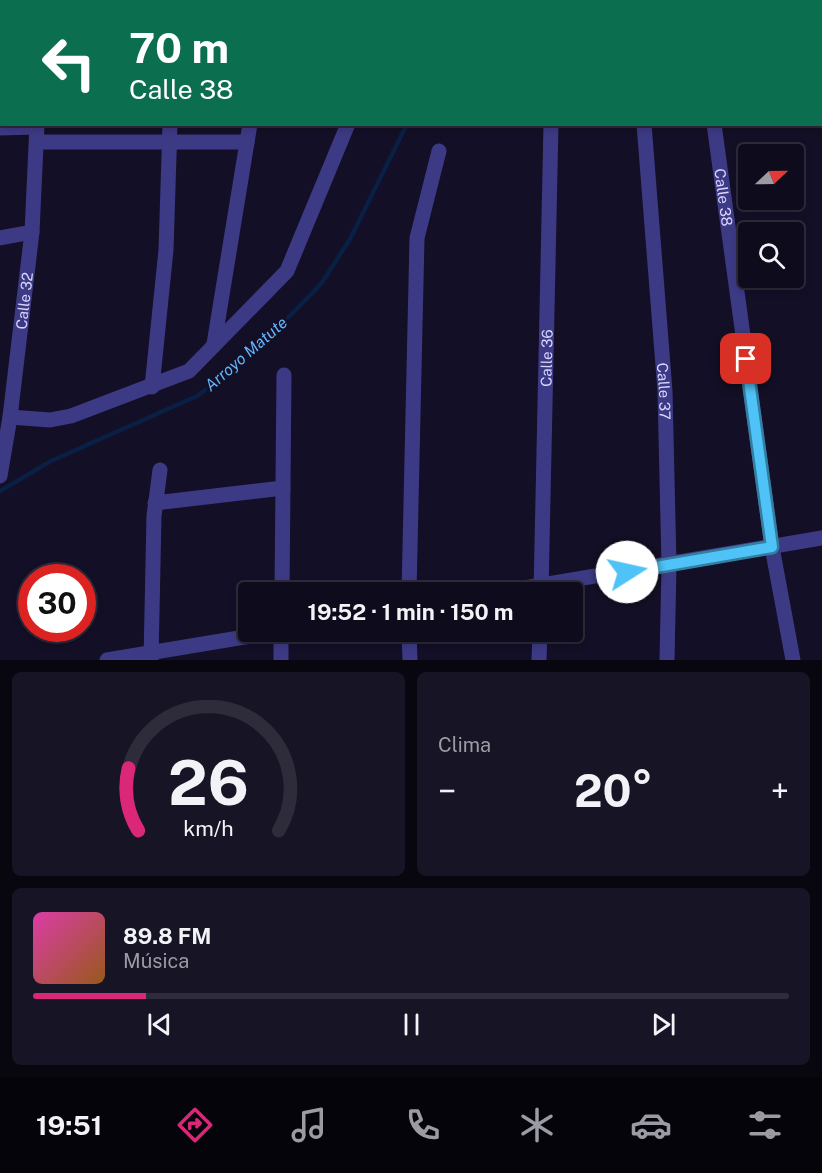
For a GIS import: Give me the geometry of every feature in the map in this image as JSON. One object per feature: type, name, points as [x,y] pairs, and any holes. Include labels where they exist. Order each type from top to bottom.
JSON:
[{"type":"street","points":[[152,387],[166,250],[170,126]]},
{"type":"street","points":[[214,344],[250,126]]},
{"type":"street","points":[[9,425],[71,416],[189,371],[287,272],[347,126]]},
{"type":"street","name":"Calle 36","points":[[541,582],[551,126]]},
{"type":"street","name":"Calle 37","points":[[644,126],[665,391],[669,565],[667,660]]},
{"type":"street","name":"Calle 38","points":[[714,126],[772,547],[793,660]]},
{"type":"street","points":[[0,128],[170,141],[247,142]]},
{"type":"street","name":"Calle 32","points":[[0,476],[9,425],[32,232],[37,131]]},
{"type":"street","points":[[409,582],[417,238],[439,151]]},
{"type":"street","points":[[0,238],[32,232]]},
{"type":"street","points":[[282,582],[284,375]]},
{"type":"street","points":[[151,656],[155,503],[160,470]]},
{"type":"street","points":[[155,503],[283,488]]},
{"type":"street","points":[[578,582],[822,538]]},
{"type":"street","points":[[107,660],[151,656],[238,639]]},
{"type":"street","points":[[281,642],[281,660]]},
{"type":"street","points":[[409,642],[410,660]]},
{"type":"street","points":[[539,660],[540,642]]},
{"type":"waterway","name":"Arroyo Matute","points":[[0,491],[51,461],[197,396],[233,369],[272,334],[321,284],[350,239],[406,126]]},
{"type":"route","points":[[627,572],[772,547],[746,359]]}]
